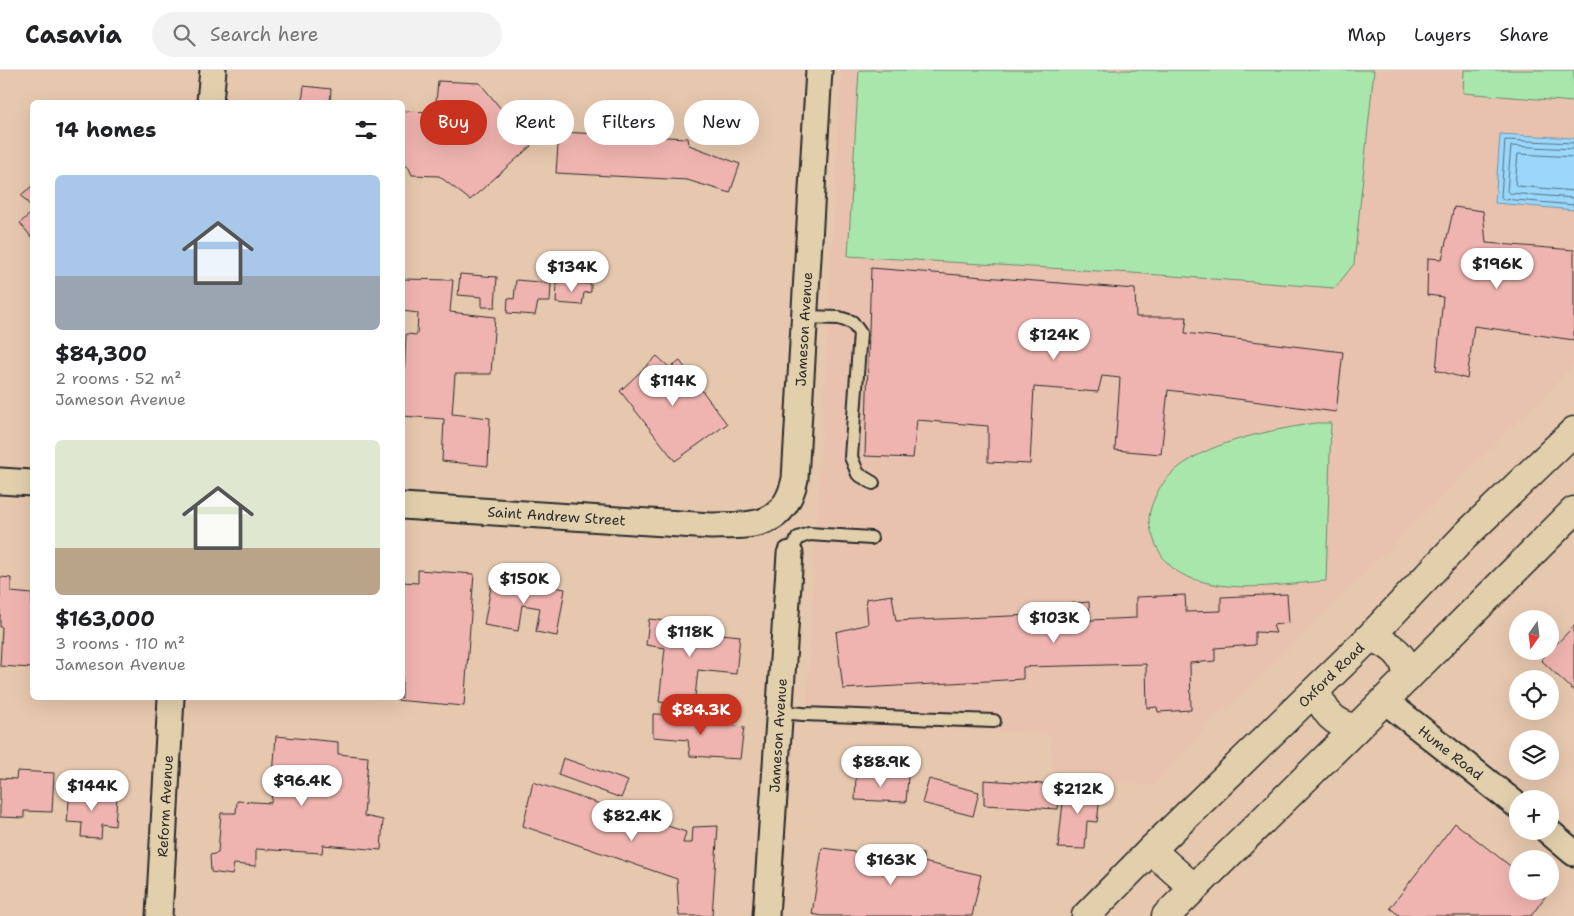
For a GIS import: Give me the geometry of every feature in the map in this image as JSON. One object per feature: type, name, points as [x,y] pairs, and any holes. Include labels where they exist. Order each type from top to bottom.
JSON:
[{"type":"main road","name":"Oxford Road","points":[[1086,916],[1151,850],[1316,691],[1465,536],[1574,431]]},
{"type":"main road","points":[[1166,916],[1574,511]]},
{"type":"main road","points":[[1369,638],[1386,644],[1398,652],[1407,667],[1407,678]]},
{"type":"main road","points":[[1316,691],[1328,714],[1339,724],[1355,729]]},
{"type":"main road","points":[[1151,850],[1194,888]]},
{"type":"street","points":[[210,100],[213,70]]},
{"type":"street","name":"Jameson Avenue","points":[[710,526],[747,525],[765,522],[776,516],[792,494],[795,480],[819,70]]},
{"type":"street","points":[[0,481],[30,483]]},
{"type":"street","name":"Saint Andrew Street","points":[[405,506],[710,526]]},
{"type":"street","name":"Jameson Avenue","points":[[766,916],[790,554]]},
{"type":"street","name":"Reform Avenue","points":[[158,916],[171,700]]},
{"type":"street","name":"Hume Road","points":[[1384,700],[1509,799]]},
{"type":"street","points":[[1559,840],[1574,853]]},
{"type":"lane","points":[[804,316],[839,318],[852,322],[860,333],[851,457],[858,474],[874,483]]},
{"type":"lane","points":[[790,554],[798,538],[809,534],[871,538]]},
{"type":"lane","points":[[780,712],[994,721]]},
{"type":"shaded area","points":[[841,70],[1574,70],[1574,366],[1245,692],[1207,726],[1154,786],[1054,777],[1050,735],[806,721]]},
{"type":"green space","points":[[859,70],[1374,70],[1354,264],[1335,288],[1132,273],[848,256]]},
{"type":"green space","points":[[1464,70],[1574,70],[1574,102],[1463,93]]},
{"type":"green space","points":[[1315,423],[1331,423],[1326,581],[1244,587],[1213,584],[1181,574],[1164,559],[1156,545],[1149,521],[1155,497],[1166,479],[1182,465],[1202,453],[1224,444],[1272,431]]},
{"type":"water","points":[[1500,134],[1574,138],[1574,210],[1495,203]]},
{"type":"building","points":[[438,81],[480,83],[497,104],[497,145],[531,146],[470,200],[439,176],[412,175],[408,166],[405,166],[405,111],[420,112],[420,145],[487,145],[487,100],[436,100]]},
{"type":"building","points":[[304,86],[331,89],[330,100],[302,100]]},
{"type":"building","points":[[574,133],[584,133],[584,145],[674,145],[674,137],[684,138],[684,145],[689,145],[740,164],[730,193],[687,180],[556,173],[558,145],[574,145]]},
{"type":"building","points":[[30,188],[30,206],[21,195]]},
{"type":"building","points":[[1454,207],[1483,211],[1486,243],[1574,250],[1574,340],[1474,326],[1467,379],[1436,370],[1443,297],[1427,295],[1428,258],[1442,259]]},
{"type":"building","points":[[30,214],[30,236],[20,223]]},
{"type":"building","points":[[871,268],[1135,289],[1136,317],[1187,317],[1185,333],[1343,352],[1336,412],[1168,390],[1161,454],[1115,450],[1120,378],[1102,376],[1098,392],[1034,387],[1030,464],[988,462],[988,426],[917,420],[913,458],[865,456]]},
{"type":"building","points":[[460,274],[497,277],[495,307],[482,307],[482,297],[458,295]]},
{"type":"building","points":[[405,279],[453,280],[450,312],[495,317],[491,374],[455,374],[452,414],[490,418],[488,466],[442,461],[444,419],[405,416],[406,334],[417,335],[418,313],[405,311]]},
{"type":"building","points":[[516,280],[551,283],[550,302],[538,302],[535,315],[507,313],[508,298],[514,299]]},
{"type":"building","points":[[557,282],[591,284],[591,292],[584,293],[582,305],[556,303]]},
{"type":"building","points":[[657,356],[670,368],[680,361],[727,424],[675,461],[620,391]]},
{"type":"building","points":[[418,570],[474,574],[464,706],[395,700],[405,700],[405,582],[418,583]]},
{"type":"building","points":[[493,576],[565,589],[557,636],[536,632],[540,608],[522,605],[518,631],[484,625]]},
{"type":"building","points":[[0,577],[11,578],[11,592],[30,594],[30,668],[0,666],[2,627],[0,627]]},
{"type":"building","points":[[1287,594],[1289,623],[1273,625],[1276,633],[1255,632],[1255,645],[1215,648],[1215,661],[1190,663],[1191,710],[1158,712],[1157,707],[1147,708],[1146,664],[1023,667],[1023,679],[843,689],[836,632],[868,624],[866,599],[892,595],[896,621],[1056,614],[1061,604],[1089,602],[1090,620],[1136,618],[1136,597],[1185,595],[1186,612],[1221,611],[1221,597]]},
{"type":"building","points":[[649,619],[693,624],[693,631],[740,636],[736,674],[698,670],[694,706],[659,702],[665,648],[646,645]]},
{"type":"building","points":[[1574,626],[1574,691],[1559,677],[1559,670],[1552,670],[1541,660],[1559,660],[1559,641]]},
{"type":"building","points":[[653,714],[692,715],[693,721],[744,727],[740,759],[690,756],[688,740],[653,737]]},
{"type":"building","points":[[276,736],[338,742],[338,754],[368,757],[364,816],[383,820],[381,850],[323,845],[322,853],[256,849],[256,866],[234,864],[232,875],[211,872],[210,855],[218,853],[221,813],[236,813],[237,801],[271,803]]},
{"type":"building","points":[[563,758],[628,781],[621,798],[558,775]]},
{"type":"building","points":[[17,771],[54,773],[52,812],[24,811],[24,818],[0,817],[0,778],[16,779]]},
{"type":"building","points":[[856,773],[908,777],[906,802],[855,800]]},
{"type":"building","points":[[929,779],[979,792],[973,816],[922,803]]},
{"type":"building","points":[[984,780],[1060,785],[1058,809],[984,805]]},
{"type":"building","points":[[533,782],[686,832],[683,843],[692,843],[693,827],[718,826],[712,916],[679,916],[677,879],[523,826]]},
{"type":"building","points":[[1065,784],[1101,789],[1097,822],[1087,821],[1085,849],[1058,848]]},
{"type":"building","points":[[70,792],[117,796],[115,826],[102,824],[101,838],[81,837],[82,823],[67,822]]},
{"type":"building","points":[[1455,823],[1509,865],[1509,900],[1543,900],[1531,916],[1400,916],[1390,908]]},
{"type":"building","points":[[882,847],[923,854],[923,862],[981,875],[972,916],[822,916],[812,914],[822,848],[881,855]]}]
